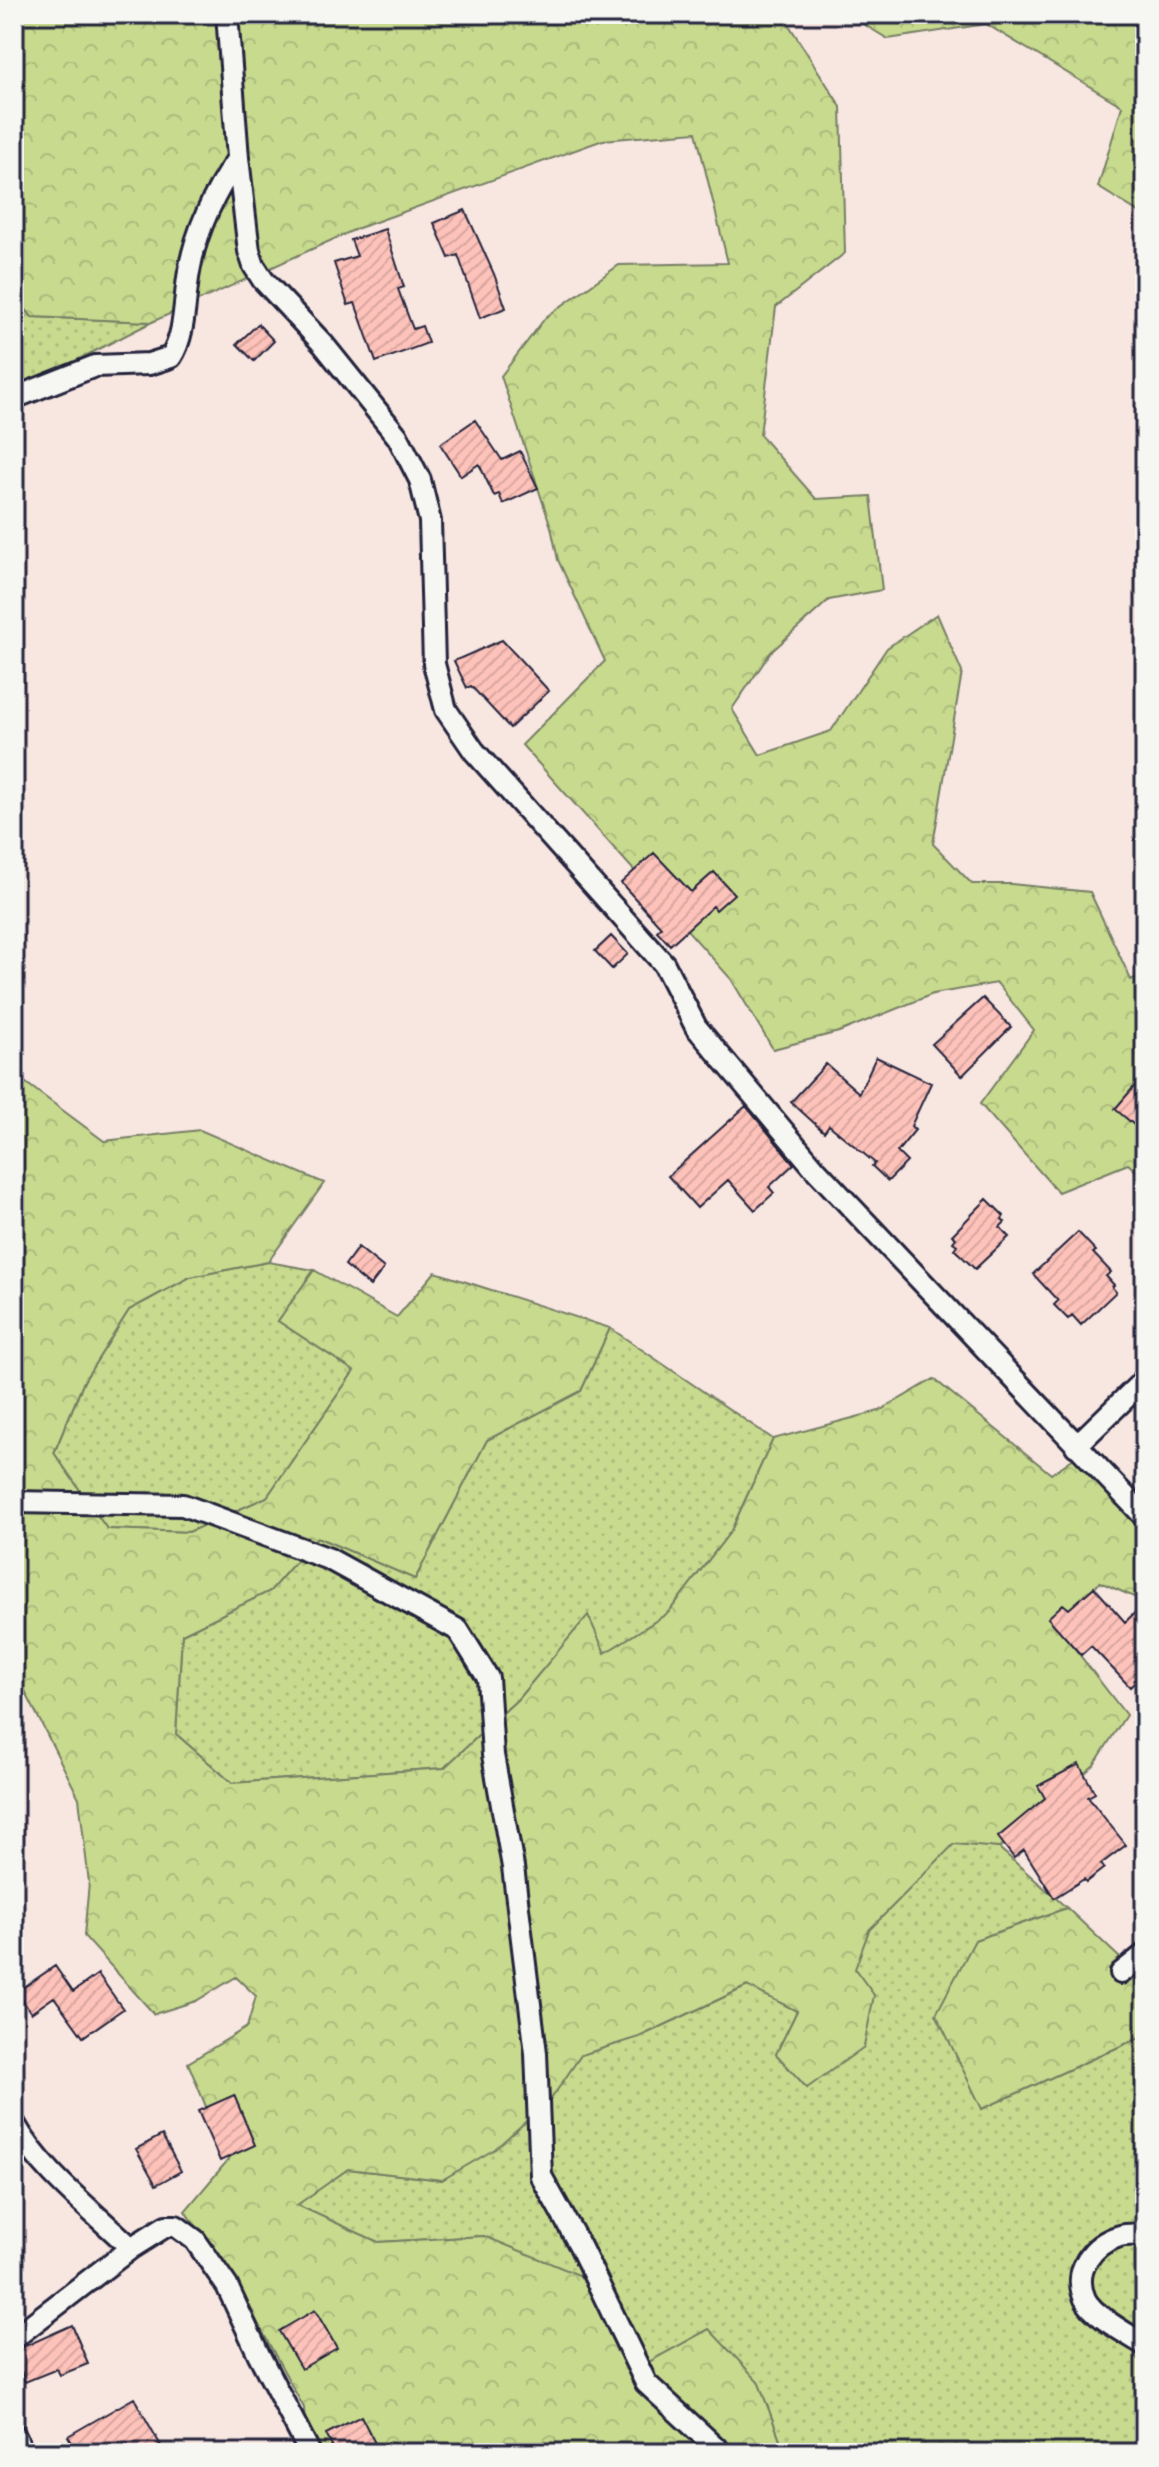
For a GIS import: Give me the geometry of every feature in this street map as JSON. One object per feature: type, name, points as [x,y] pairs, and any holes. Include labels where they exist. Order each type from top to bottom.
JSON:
[{"type":"street","points":[[227,14],[249,251],[263,280],[323,344],[398,437],[420,480],[430,521],[434,664],[446,710],[460,732],[664,964],[696,1027],[817,1171],[1145,1517]]},
{"type":"street","points":[[14,398],[95,366],[149,364],[171,357],[178,343],[189,268],[206,212],[238,158]]},
{"type":"street","points":[[1076,1446],[1145,1379]]},
{"type":"street","points":[[14,1502],[183,1505],[329,1559],[458,1630],[488,1678],[493,1755],[513,1867],[536,2053],[541,2176],[580,2246],[646,2383],[722,2453]]},
{"type":"street","points":[[1121,1973],[1145,1954]]},
{"type":"street","points":[[14,2123],[35,2153],[131,2248]]},
{"type":"street","points":[[14,2338],[131,2248],[166,2226],[176,2226],[195,2240],[227,2286],[310,2453]]},
{"type":"street","points":[[1145,2234],[1120,2236],[1104,2243],[1086,2258],[1081,2276],[1085,2300],[1107,2321],[1145,2345]]},
{"type":"street","points":[[14,2434],[23,2453]]},
{"type":"green space","points":[[14,14],[782,14],[841,107],[845,253],[776,307],[760,435],[816,499],[871,496],[882,590],[829,600],[771,652],[732,709],[760,755],[831,731],[887,648],[937,614],[962,672],[933,844],[972,884],[1011,884],[1090,892],[1131,980],[1145,973],[1145,1179],[1128,1164],[1058,1192],[980,1104],[1034,1030],[997,983],[933,994],[839,1032],[773,1049],[731,979],[522,745],[605,661],[558,560],[551,527],[501,376],[546,317],[619,265],[728,263],[696,132],[603,140],[356,229],[152,322],[32,317],[14,295]]},
{"type":"green space","points":[[847,14],[1145,14],[1145,216],[1098,187],[1122,106],[986,24],[888,39]]},
{"type":"green space","points":[[14,295],[32,317],[152,322],[14,392]]},
{"type":"green space","points":[[14,1074],[104,1141],[200,1130],[324,1183],[268,1262],[190,1277],[129,1310],[84,1381],[54,1453],[107,1529],[189,1532],[267,1497],[354,1371],[278,1321],[314,1270],[397,1317],[435,1272],[610,1328],[581,1391],[487,1440],[415,1579],[317,1537],[270,1591],[182,1634],[176,1734],[232,1783],[444,1768],[518,1699],[588,1615],[605,1653],[668,1613],[731,1531],[773,1439],[879,1411],[934,1379],[1051,1474],[1084,1451],[1145,1517],[1145,1596],[1141,1600],[1100,1582],[1059,1628],[1126,1715],[1094,1765],[999,1848],[954,1844],[869,1930],[855,1969],[874,1995],[864,2047],[807,2088],[776,2054],[797,2011],[747,1986],[639,2037],[581,2055],[551,2099],[495,2149],[442,2180],[348,2169],[297,2205],[378,2242],[484,2236],[579,2275],[647,2363],[709,2329],[758,2381],[785,2453],[306,2453],[304,2408],[254,2316],[185,2211],[228,2160],[188,2063],[247,2027],[256,1996],[236,1977],[196,2001],[154,2014],[84,1936],[89,1883],[79,1798],[24,1689],[14,1677]]},
{"type":"green space","points":[[268,1262],[314,1270],[278,1321],[354,1371],[267,1497],[189,1532],[107,1529],[54,1453],[84,1381],[129,1310],[190,1277]]},
{"type":"green space","points":[[610,1328],[773,1439],[731,1531],[668,1613],[605,1654],[588,1616],[518,1699],[444,1768],[232,1783],[176,1734],[182,1634],[270,1591],[317,1537],[415,1579],[487,1440],[581,1391]]},
{"type":"green space","points":[[954,1843],[999,1848],[1067,1908],[975,1940],[982,2109],[1145,2035],[1145,2453],[785,2453],[758,2381],[647,2363],[484,2236],[378,2242],[296,2205],[348,2169],[442,2180],[550,2099],[581,2055],[639,2037],[748,1986],[797,2011],[776,2054],[807,2088],[869,1930]]},
{"type":"green space","points":[[1067,1908],[1140,1977],[1145,1974],[1145,2035],[982,2109],[936,2014],[975,1940]]},
{"type":"building","points":[[465,210],[506,308],[480,318],[458,255],[449,258],[434,223]]},
{"type":"building","points":[[385,229],[404,287],[398,289],[413,329],[422,326],[428,343],[376,362],[355,303],[348,305],[334,263],[357,256],[351,240]]},
{"type":"building","points":[[258,324],[274,341],[254,361],[237,344]]},
{"type":"building","points":[[475,420],[502,460],[520,451],[538,488],[503,504],[499,494],[494,496],[479,464],[461,476],[440,444]]},
{"type":"building","points":[[502,640],[549,691],[510,728],[471,686],[467,688],[454,661]]},
{"type":"building","points":[[654,853],[691,892],[714,872],[734,894],[716,910],[713,906],[670,945],[657,931],[661,927],[621,883]]},
{"type":"building","points":[[611,936],[628,954],[612,969],[595,951]]},
{"type":"building","points":[[983,998],[1011,1027],[962,1076],[932,1044]]},
{"type":"building","points":[[876,1057],[931,1083],[911,1126],[915,1130],[897,1152],[907,1162],[888,1181],[872,1166],[875,1163],[829,1125],[824,1132],[791,1102],[826,1064],[859,1093]]},
{"type":"building","points":[[1145,1074],[1145,1134],[1115,1109]]},
{"type":"building","points":[[746,1106],[794,1164],[769,1187],[774,1193],[755,1210],[728,1180],[697,1208],[668,1176]]},
{"type":"building","points":[[987,1199],[1004,1216],[1002,1219],[1005,1222],[1000,1227],[1009,1237],[975,1269],[954,1249],[956,1238],[952,1235]]},
{"type":"building","points":[[1078,1232],[1111,1272],[1106,1276],[1116,1292],[1081,1325],[1072,1315],[1068,1319],[1054,1305],[1058,1301],[1033,1274]]},
{"type":"building","points":[[358,1247],[384,1268],[370,1286],[345,1265]]},
{"type":"building","points":[[1094,1587],[1125,1622],[1145,1603],[1145,1673],[1130,1687],[1091,1646],[1081,1655],[1048,1618],[1063,1604],[1069,1609]]},
{"type":"building","points":[[1079,1764],[1095,1793],[1088,1797],[1126,1845],[1101,1864],[1104,1868],[1086,1882],[1084,1879],[1054,1898],[1024,1850],[1014,1858],[998,1837],[1045,1798],[1038,1786]]},
{"type":"building","points":[[55,1966],[73,1992],[98,1974],[123,2009],[83,2037],[54,1997],[31,2013],[17,1992]]},
{"type":"building","points":[[234,2095],[255,2145],[220,2161],[198,2111]]},
{"type":"building","points":[[162,2135],[181,2171],[156,2185],[136,2149]]},
{"type":"building","points":[[315,2310],[337,2348],[301,2369],[279,2331]]},
{"type":"building","points":[[72,2325],[88,2364],[60,2375],[57,2369],[25,2382],[14,2351]]},
{"type":"building","points":[[134,2398],[165,2453],[78,2453],[68,2436]]},
{"type":"building","points":[[361,2416],[380,2453],[335,2453],[326,2434]]}]
